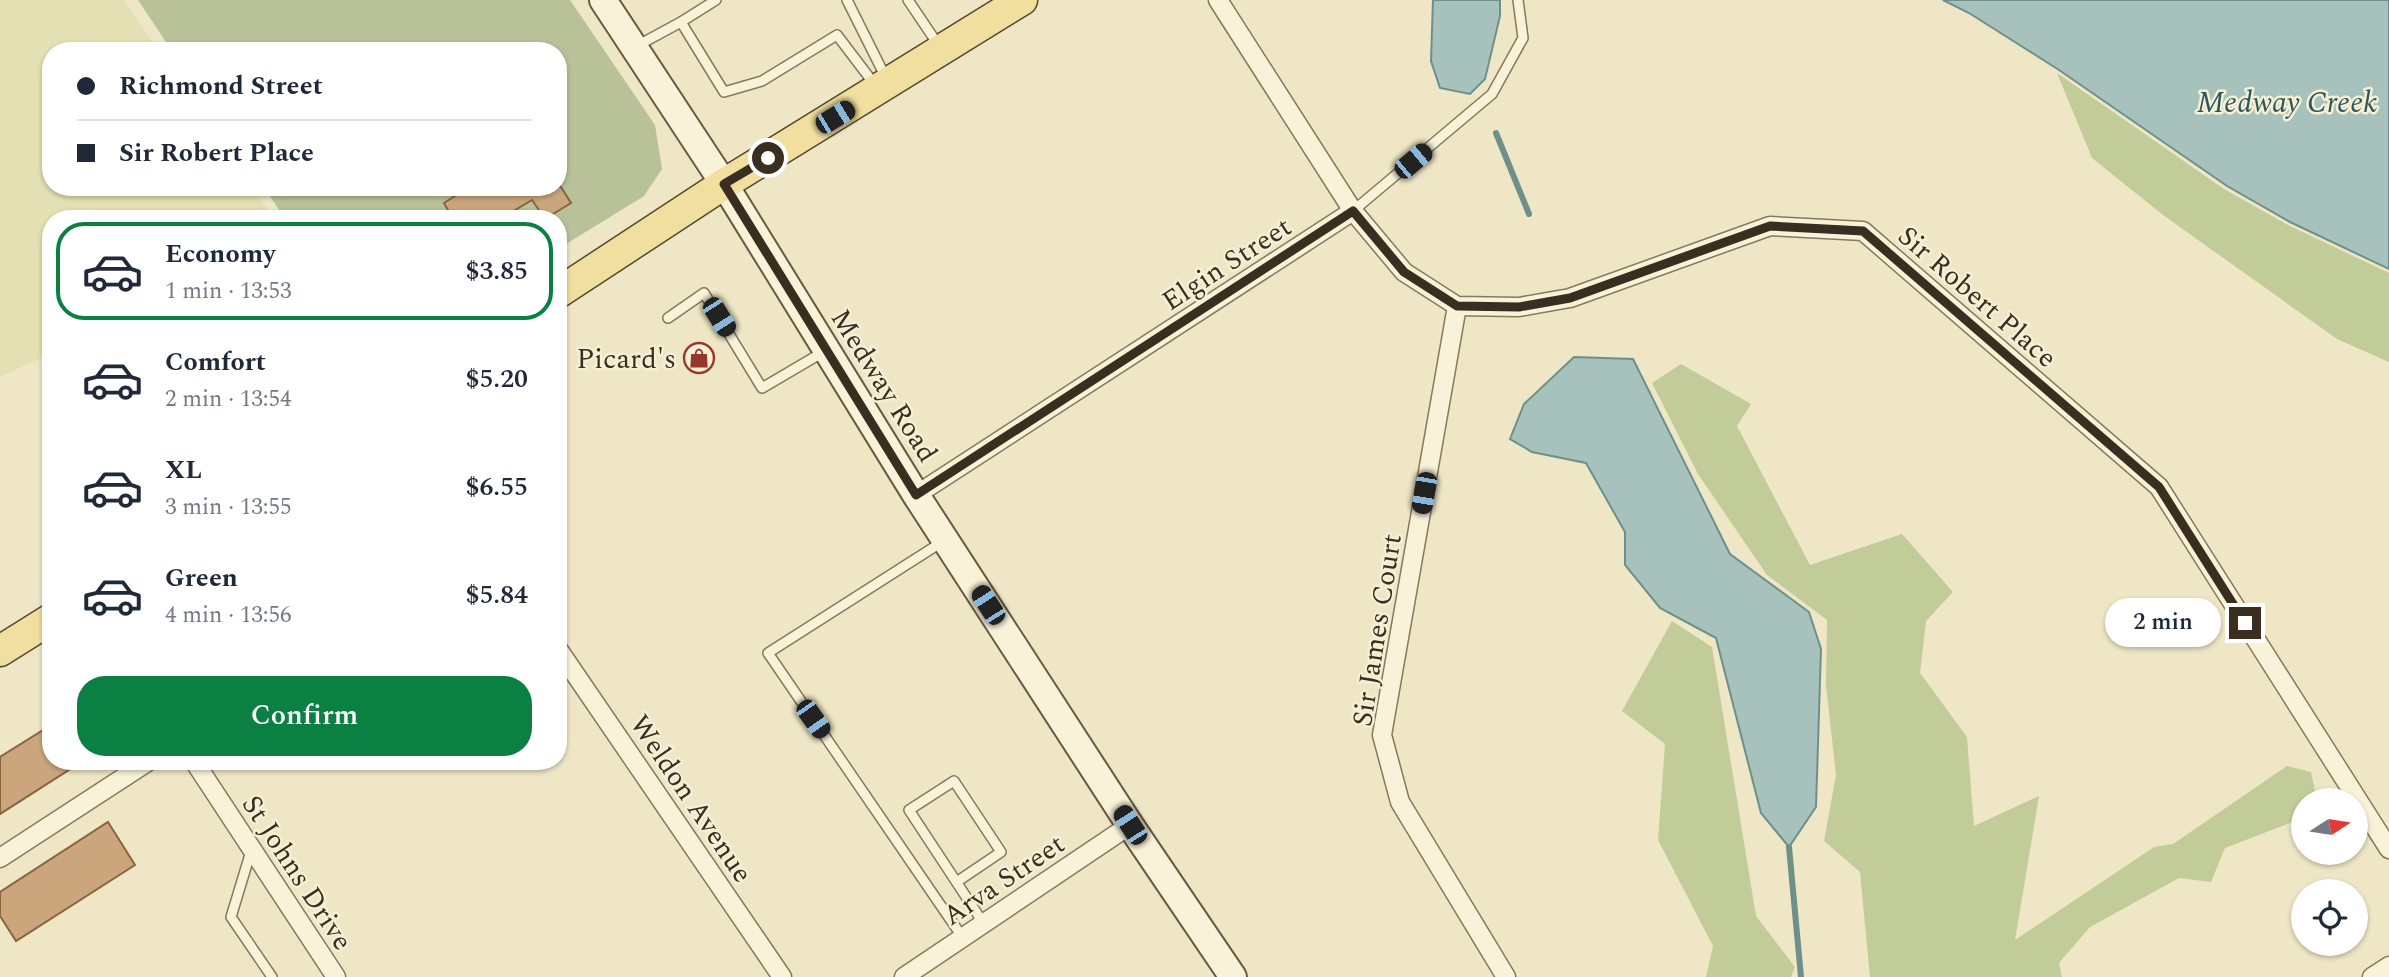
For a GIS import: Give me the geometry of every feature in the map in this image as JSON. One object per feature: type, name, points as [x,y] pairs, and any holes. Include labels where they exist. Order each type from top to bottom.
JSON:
[{"type":"main road","name":"Medway Road","points":[[603,0],[724,184],[945,540],[1130,825],[1233,977]]},
{"type":"main road","points":[[567,287],[724,184],[1023,0]]},
{"type":"main road","points":[[0,651],[42,625]]},
{"type":"street","points":[[1217,0],[1353,211],[1404,272],[1457,306]]},
{"type":"street","name":"Elgin Street","points":[[916,495],[1353,211]]},
{"type":"street","name":"Sir Robert Place","points":[[1457,306],[1519,307],[1570,298],[1770,226],[1863,231],[2159,487],[2389,849]]},
{"type":"street","name":"Sir James Court","points":[[1457,306],[1382,735],[1400,802],[1506,977]]},
{"type":"street","name":"Weldon Avenue","points":[[567,662],[782,977]]},
{"type":"street","points":[[0,858],[135,770]]},
{"type":"street","name":"St Johns Drive","points":[[200,770],[335,977]]},
{"type":"street","name":"Arva Street","points":[[904,977],[1130,825]]},
{"type":"street","points":[[2372,977],[2389,966]]},
{"type":"lane","points":[[634,48],[716,0]]},
{"type":"lane","points":[[847,0],[884,87]]},
{"type":"lane","points":[[908,0],[942,50]]},
{"type":"lane","points":[[1353,211],[1492,94],[1523,37],[1518,0]]},
{"type":"lane","points":[[681,22],[724,92],[762,81],[837,35],[884,87]]},
{"type":"lane","points":[[668,318],[704,293],[762,388],[827,351]]},
{"type":"lane","points":[[945,540],[768,653],[963,938]]},
{"type":"lane","points":[[958,881],[1001,852],[954,781],[909,810],[984,924]]},
{"type":"lane","points":[[251,849],[231,916],[272,977]]},
{"type":"shaded area","points":[[0,0],[124,0],[153,42],[42,42],[42,196],[258,196],[268,210],[42,210],[42,357],[0,377]]},
{"type":"green space","points":[[138,0],[570,0],[655,125],[662,169],[644,196],[567,243],[567,210],[279,210],[270,196],[567,196],[567,42],[166,42]]},
{"type":"green space","points":[[2057,73],[2224,189],[2288,225],[2389,273],[2389,362],[2337,339],[2163,215],[2092,158]]},
{"type":"green space","points":[[1681,364],[1751,404],[1737,426],[1810,565],[1902,534],[1953,592],[1926,621],[1920,673],[1967,737],[1974,826],[2039,796],[2015,940],[2154,847],[2173,844],[2287,766],[2311,772],[2314,788],[2291,788],[2291,823],[2225,848],[2211,882],[2179,878],[2090,927],[2059,963],[2062,977],[1870,977],[1860,872],[1824,841],[1836,775],[1826,685],[1827,620],[1767,575],[1698,474],[1652,383]]},
{"type":"green space","points":[[1672,621],[1712,647],[1756,916],[1795,967],[1791,977],[1706,977],[1713,946],[1658,840],[1665,744],[1622,711]]},
{"type":"water","points":[[1433,0],[1500,0],[1500,16],[1485,79],[1470,94],[1440,88],[1431,61]]},
{"type":"water","name":"Medway Creek","points":[[1943,0],[2389,0],[2389,269],[2290,222],[2227,186],[2059,70],[1969,13]]},
{"type":"water","points":[[1574,357],[1633,359],[1730,554],[1809,612],[1821,649],[1816,807],[1789,847],[1761,813],[1716,638],[1660,608],[1625,565],[1625,532],[1586,463],[1532,452],[1510,439],[1524,404]]},
{"type":"building","points":[[455,196],[567,196],[571,203],[560,210],[539,210],[532,200],[515,210],[448,210],[444,203]]},
{"type":"building","points":[[42,731],[42,770],[69,770],[0,814],[0,757]]},
{"type":"building","points":[[108,822],[135,865],[16,941],[0,916],[0,892]]},
{"type":"waterway","points":[[1496,133],[1529,214]]},
{"type":"waterway","points":[[1789,847],[1801,977]]},
{"type":"place","name":"Picard's","points":[[699,358]]},
{"type":"route","points":[[768,158],[724,184],[916,495],[1353,211],[1404,272],[1457,306],[1519,307],[1570,298],[1770,226],[1863,231],[2159,487],[2245,623]]}]
